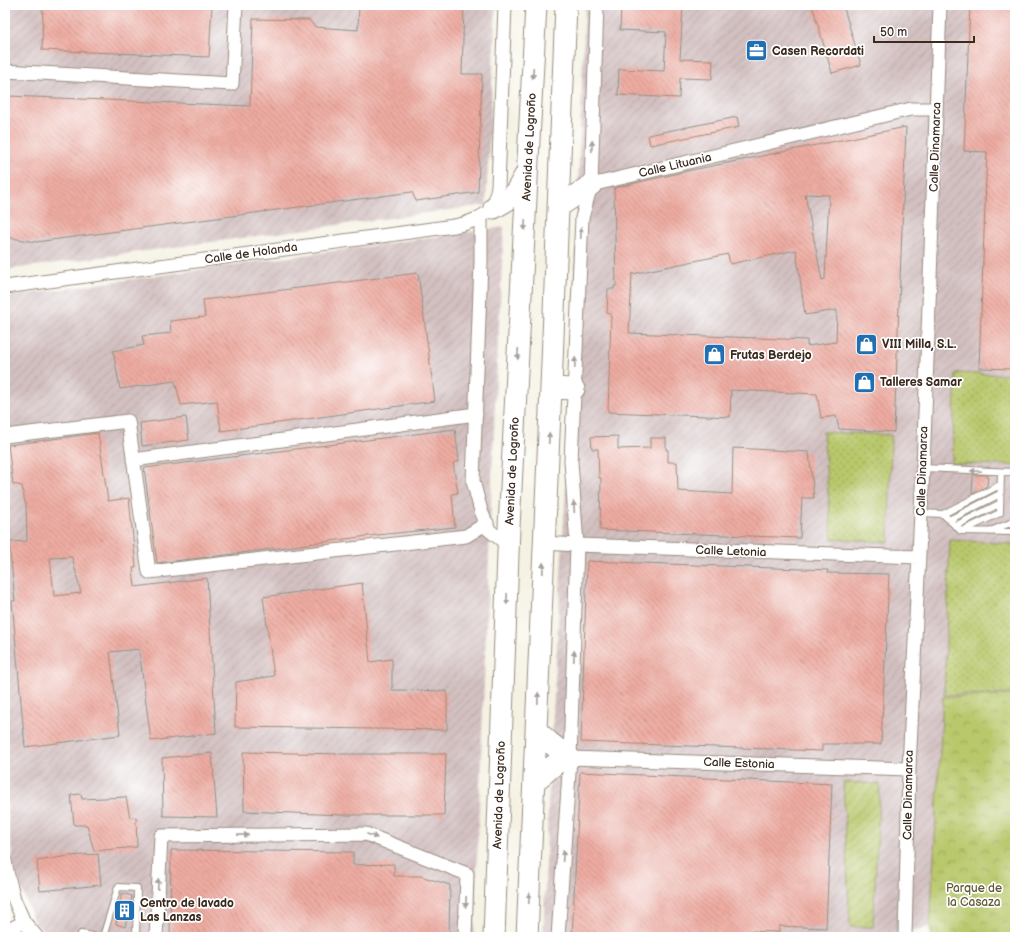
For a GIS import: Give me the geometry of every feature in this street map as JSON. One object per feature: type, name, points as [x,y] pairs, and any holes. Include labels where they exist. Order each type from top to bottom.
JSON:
[{"type":"highway","name":"Avenida de Logroño","points":[[494,937],[509,546],[536,5]]},
{"type":"highway","points":[[527,937],[560,178],[566,5]]},
{"type":"highway","points":[[488,213],[515,193],[527,172]]},
{"type":"highway","points":[[560,178],[591,185]]},
{"type":"highway","points":[[558,207],[591,185]]},
{"type":"highway","points":[[551,388],[574,389]]},
{"type":"highway","points":[[536,730],[570,758]]},
{"type":"highway","points":[[534,782],[559,761],[570,758]]},
{"type":"street","points":[[5,71],[232,84],[236,5]]},
{"type":"street","points":[[505,5],[498,186],[488,213],[481,262],[473,481],[481,511],[489,530],[509,546]]},
{"type":"street","points":[[558,937],[570,758],[577,545],[571,462],[574,389],[582,218],[591,185],[597,5]]},
{"type":"street","name":"Calle Dinamarca","points":[[905,937],[908,769],[923,468],[940,5]]},
{"type":"street","name":"Calle Lituania","points":[[591,185],[911,109],[936,109]]},
{"type":"street","name":"Calle de Holanda","points":[[5,287],[454,226],[488,213]]},
{"type":"street","points":[[133,460],[476,414]]},
{"type":"street","points":[[5,436],[128,421],[149,572],[466,536],[486,523]]},
{"type":"street","name":"Calle Letonia","points":[[544,543],[918,557]]},
{"type":"street","name":"Calle Estonia","points":[[570,758],[908,769]]},
{"type":"street","points":[[156,937],[161,836],[366,834],[467,874],[465,937]]},
{"type":"street","points":[[5,860],[14,899],[24,922],[37,937]]},
{"type":"street","points":[[5,932],[24,922]]},
{"type":"lane","points":[[923,468],[1015,472]]},
{"type":"lane","points":[[961,531],[1000,513],[1001,472]]},
{"type":"lane","points":[[921,513],[943,514],[1000,485]]},
{"type":"lane","points":[[949,520],[1000,494]]},
{"type":"lane","points":[[955,526],[1000,504]]},
{"type":"lane","points":[[943,514],[961,531],[1015,532]]},
{"type":"lane","points":[[990,532],[1015,521]]},
{"type":"lane","points":[[103,937],[118,887],[137,888],[136,937]]},
{"type":"lane","points":[[81,937],[81,934],[98,937]]},
{"type":"shaded area","points":[[5,5],[496,5],[486,205],[5,270]]},
{"type":"shaded area","points":[[585,5],[1015,5],[1015,695],[943,697],[930,927],[885,936],[868,937],[543,937],[549,785],[568,450]]},
{"type":"shaded area","points":[[504,227],[495,403],[474,937],[50,937],[34,922],[13,865],[5,787],[5,297]]},
{"type":"green space","points":[[956,373],[1015,375],[1015,465],[952,464]]},
{"type":"green space","points":[[823,432],[891,435],[889,542],[832,539]]},
{"type":"green space","points":[[950,540],[1015,544],[1015,693],[944,695]]},
{"type":"green space","name":"Parque de la Casaza","points":[[1015,695],[1015,937],[932,937],[930,927],[943,697]]},
{"type":"green space","points":[[843,782],[880,784],[873,927],[850,927]]},
{"type":"building","points":[[43,5],[212,5],[209,57],[42,50]]},
{"type":"building","points":[[359,5],[464,5],[462,74],[482,74],[478,192],[416,201],[412,192],[36,242],[5,237],[9,96],[250,106],[253,19],[309,20],[315,27],[358,30]]},
{"type":"building","points":[[621,5],[683,5],[680,59],[713,60],[712,79],[680,78],[679,98],[618,95],[619,69],[664,71],[666,32],[620,30]]},
{"type":"building","points":[[812,5],[843,5],[861,65],[832,73]]},
{"type":"building","points":[[970,5],[1015,5],[1015,369],[979,368],[987,152],[964,151]]},
{"type":"building","points":[[737,117],[739,127],[650,145],[648,135]]},
{"type":"building","points":[[906,127],[894,432],[839,429],[836,416],[821,418],[817,394],[731,390],[730,417],[608,412],[611,314],[607,313],[608,289],[614,289],[614,286],[616,286],[614,188],[692,170]],"holes":[[[805,194],[829,195],[825,279],[822,280]],[[796,250],[805,315],[837,310],[836,342],[807,346],[807,340],[629,333],[632,274],[728,254],[730,264]]]},
{"type":"building","points":[[418,273],[435,401],[221,431],[217,401],[181,405],[175,381],[120,389],[113,351],[144,345],[142,336],[171,333],[170,321],[205,317],[203,300]]},
{"type":"building","points":[[186,417],[189,440],[142,446],[140,423]]},
{"type":"building","points":[[455,429],[459,461],[453,463],[458,493],[452,494],[455,527],[368,536],[157,563],[144,468]]},
{"type":"building","points":[[98,433],[108,501],[129,498],[136,567],[133,568],[135,587],[207,578],[216,733],[151,741],[139,649],[110,652],[120,735],[25,747],[12,601],[15,601],[9,542],[27,541],[26,503],[22,486],[13,484],[8,445]],"holes":[[[72,557],[81,593],[54,596],[50,558]]]},
{"type":"building","points":[[618,436],[618,449],[650,448],[650,438],[666,438],[668,462],[677,462],[678,491],[732,494],[733,448],[809,452],[814,498],[802,498],[800,538],[600,530],[601,478],[599,478],[598,449],[592,449],[591,437]]},
{"type":"building","points":[[973,475],[988,475],[987,486],[972,494]]},
{"type":"building","points":[[587,561],[828,570],[827,573],[889,574],[881,744],[822,744],[822,751],[581,742]]},
{"type":"building","points":[[362,583],[370,662],[392,659],[392,690],[447,691],[447,730],[235,727],[236,682],[274,676],[263,597]]},
{"type":"building","points":[[243,752],[446,754],[444,815],[342,815],[244,811]]},
{"type":"building","points":[[212,753],[217,817],[163,816],[162,758]]},
{"type":"building","points":[[580,772],[832,784],[826,928],[779,926],[779,932],[747,931],[747,936],[572,937]]},
{"type":"building","points":[[81,794],[82,799],[126,797],[130,818],[136,817],[137,847],[94,851],[87,825],[74,825],[71,795]]},
{"type":"building","points":[[171,850],[353,852],[353,865],[394,864],[394,876],[420,876],[450,885],[449,937],[170,937]]},
{"type":"building","points":[[98,854],[101,885],[40,891],[37,861],[69,856]]},
{"type":"building","name":"Centro de lavado Las Lanzas","points":[[122,893],[132,896],[125,927],[116,924]]},
{"type":"place","name":"Casen Recordati","points":[[757,51]]},
{"type":"place","name":"VIII Milla, S.L.","points":[[867,344]]},
{"type":"place","name":"Frutas Berdejo","points":[[714,355]]},
{"type":"place","name":"Talleres Samar","points":[[865,382]]},
{"type":"place","name":"Centro de lavado Las Lanzas","points":[[124,910]]}]
